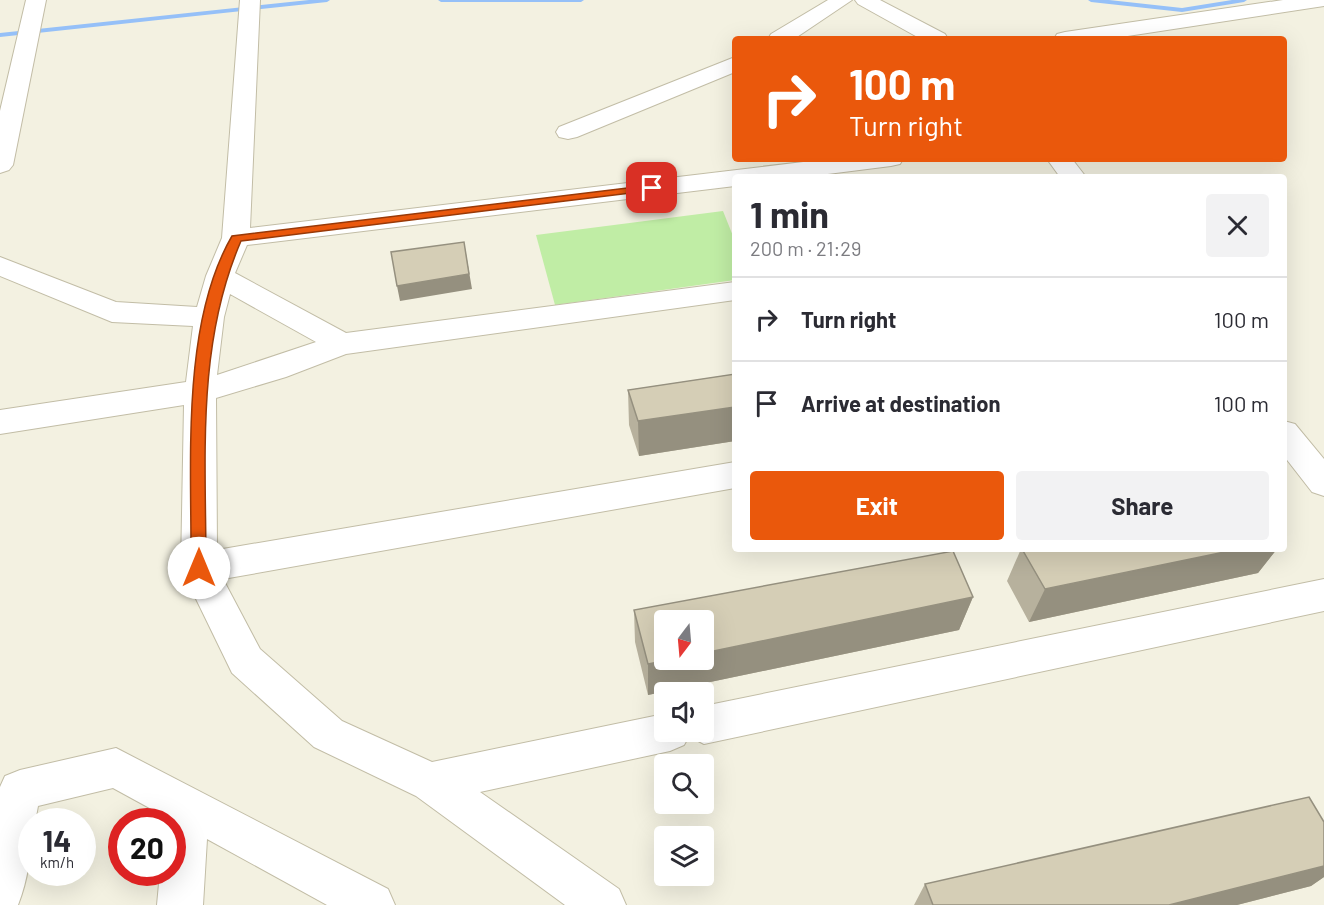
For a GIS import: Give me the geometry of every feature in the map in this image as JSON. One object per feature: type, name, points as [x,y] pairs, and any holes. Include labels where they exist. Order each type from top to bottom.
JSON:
[{"type":"street","points":[[0,165],[36,0]]},
{"type":"street","points":[[784,36],[842,0]]},
{"type":"street","points":[[865,0],[931,36]]},
{"type":"street","points":[[1085,36],[1324,0]]},
{"type":"street","points":[[250,6],[236,238],[220,276],[209,317],[200,390],[199,568],[246,661],[328,734],[431,782],[603,905]]},
{"type":"street","points":[[568,132],[732,65]]},
{"type":"street","points":[[765,174],[866,162]]},
{"type":"street","points":[[1061,162],[1071,174]]},
{"type":"street","points":[[236,238],[732,178]]},
{"type":"street","points":[[0,266],[112,312],[209,317]]},
{"type":"street","points":[[220,276],[342,344]]},
{"type":"street","points":[[0,422],[200,390],[274,369],[342,344],[732,291]]},
{"type":"street","points":[[1287,437],[1324,483]]},
{"type":"street","points":[[199,568],[732,477]]},
{"type":"street","points":[[714,723],[1324,595]]},
{"type":"street","points":[[431,782],[654,735]]},
{"type":"street","points":[[0,894],[20,790],[116,768],[372,905]]},
{"type":"street","points":[[180,905],[188,806]]},
{"type":"green space","points":[[723,211],[732,234],[732,280],[555,305],[536,235]]},
{"type":"building","points":[[464,242],[469,274],[397,286],[391,252]]},
{"type":"building","points":[[732,374],[732,407],[638,421],[628,390]]},
{"type":"building","points":[[948,552],[953,552],[973,597],[714,651],[714,610],[654,610],[654,663],[648,664],[634,610]]},
{"type":"building","points":[[1024,552],[1224,552],[1045,589]]},
{"type":"building","points":[[1309,797],[1324,822],[1324,866],[1169,905],[933,905],[925,884]]},
{"type":"waterway","points":[[0,35],[327,0]]},
{"type":"waterway","points":[[441,0],[581,0]]},
{"type":"waterway","points":[[1091,0],[1182,10],[1244,0]]},
{"type":"route","points":[[199,568],[200,390],[209,317],[220,276],[236,238],[652,188]]}]
